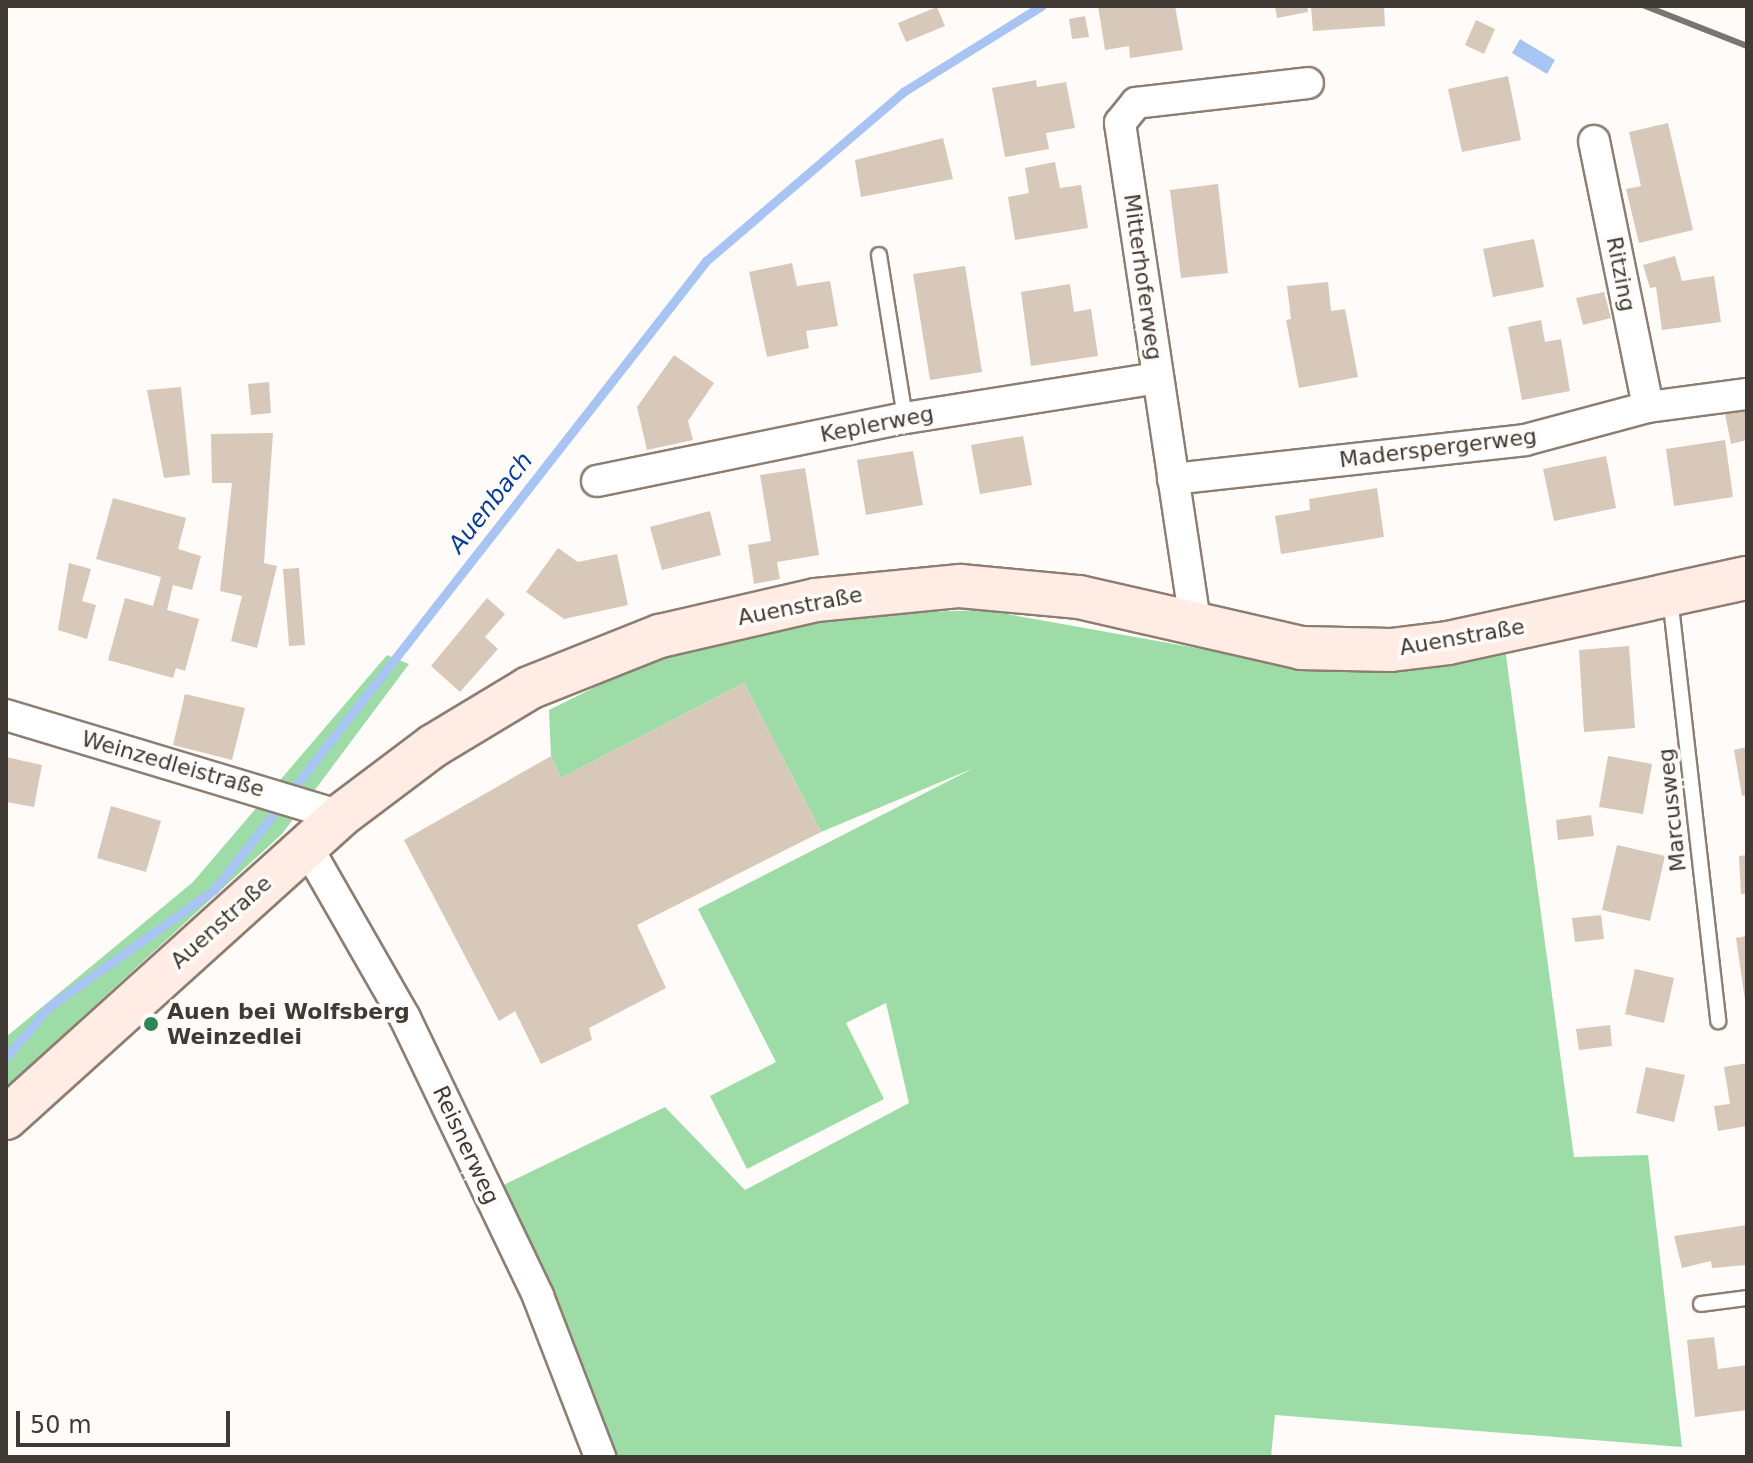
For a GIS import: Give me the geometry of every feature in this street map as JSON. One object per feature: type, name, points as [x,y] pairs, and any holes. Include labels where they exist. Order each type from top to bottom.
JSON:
[{"type":"street","name":"Mitterhoferweg","points":[[1196,628],[1120,123],[1136,103],[1308,83]]},
{"type":"street","name":"Ritzing","points":[[1594,141],[1648,407]]},
{"type":"street","name":"Keplerweg","points":[[597,481],[905,418],[1158,378]]},
{"type":"street","name":"Maderspergerweg","points":[[1173,479],[1525,440],[1648,407],[1747,394]]},
{"type":"street","name":"Auenstraße","points":[[6,1118],[306,845],[324,810],[478,717],[568,670],[660,636],[816,600],[893,588],[1019,590],[1079,597],[1196,628],[1301,648],[1391,650],[1448,643],[1747,578]]},
{"type":"street","name":"Weinzedleistraße","points":[[6,715],[324,810]]},
{"type":"street","name":"Reisnerweg","points":[[306,845],[405,1018],[538,1296],[600,1457]]},
{"type":"lane","points":[[879,255],[905,418]]},
{"type":"lane","name":"Marcusweg","points":[[1669,594],[1718,1021]]},
{"type":"lane","points":[[1701,1304],[1747,1298]]},
{"type":"green space","points":[[984,610],[1320,670],[1505,648],[1574,1157],[1648,1155],[1682,1447],[1275,1415],[1271,1457],[598,1457],[489,1192],[665,1107],[745,1190],[909,1103],[886,1003],[846,1023],[884,1099],[747,1169],[710,1096],[776,1062],[698,909],[974,768],[821,832],[744,683],[561,778],[551,756],[549,710],[734,618]]},
{"type":"green space","points":[[387,655],[409,664],[282,834],[6,1087],[6,1037],[193,882]]},
{"type":"water","points":[[1520,39],[1555,60],[1547,74],[1512,53]]},
{"type":"building","points":[[1098,6],[1175,6],[1183,50],[1130,58],[1129,46],[1105,50]]},
{"type":"building","points":[[1275,6],[1307,6],[1308,12],[1277,18]]},
{"type":"building","points":[[1311,6],[1384,6],[1385,26],[1313,31]]},
{"type":"building","points":[[937,7],[945,26],[906,42],[898,23]]},
{"type":"building","points":[[1085,16],[1089,37],[1072,39],[1069,19]]},
{"type":"building","points":[[1476,20],[1495,29],[1484,54],[1465,45]]},
{"type":"building","points":[[1508,76],[1521,140],[1462,152],[1448,89]]},
{"type":"building","points":[[1036,80],[1037,87],[1066,82],[1075,128],[1046,133],[1049,149],[1005,157],[992,88]]},
{"type":"building","points":[[1668,123],[1693,230],[1639,243],[1626,189],[1641,186],[1629,132]]},
{"type":"building","points":[[943,138],[953,179],[861,197],[855,160]]},
{"type":"building","points":[[1055,162],[1060,188],[1081,185],[1088,228],[1015,240],[1008,197],[1029,193],[1025,168]]},
{"type":"building","points":[[1218,184],[1228,273],[1181,278],[1170,190]]},
{"type":"building","points":[[1534,239],[1544,287],[1493,297],[1483,249]]},
{"type":"building","points":[[1675,256],[1682,281],[1714,276],[1721,322],[1662,330],[1656,287],[1650,288],[1643,265]]},
{"type":"building","points":[[792,263],[797,286],[830,281],[838,326],[806,331],[809,348],[767,357],[749,272]]},
{"type":"building","points":[[965,266],[982,372],[930,380],[913,274]]},
{"type":"building","points":[[1328,282],[1331,311],[1345,309],[1358,377],[1299,388],[1286,320],[1291,319],[1287,286]]},
{"type":"building","points":[[1070,284],[1074,312],[1091,309],[1098,356],[1031,366],[1021,292]]},
{"type":"building","points":[[1604,292],[1611,318],[1583,325],[1576,298]]},
{"type":"building","points":[[1541,320],[1545,342],[1561,339],[1570,391],[1522,400],[1508,327]]},
{"type":"building","points":[[674,355],[714,383],[688,421],[693,440],[647,450],[637,407]]},
{"type":"building","points":[[269,382],[271,413],[251,415],[248,384]]},
{"type":"building","points":[[181,387],[190,475],[164,478],[147,390]]},
{"type":"building","points":[[1746,410],[1747,440],[1731,444],[1725,414]]},
{"type":"building","points":[[273,433],[264,563],[277,566],[257,648],[231,641],[242,596],[220,591],[232,483],[212,483],[211,434]]},
{"type":"building","points":[[1023,436],[1032,485],[980,494],[971,445]]},
{"type":"building","points":[[1725,440],[1733,497],[1674,506],[1666,449]]},
{"type":"building","points":[[913,451],[923,505],[866,515],[857,460]]},
{"type":"building","points":[[1606,456],[1616,508],[1554,521],[1543,469]]},
{"type":"building","points":[[805,468],[819,555],[777,562],[780,579],[754,584],[748,545],[771,541],[760,475]]},
{"type":"building","points":[[1377,488],[1384,537],[1281,554],[1275,516],[1310,510],[1309,499]]},
{"type":"building","points":[[113,498],[186,518],[178,549],[201,556],[192,590],[173,585],[167,610],[199,619],[185,671],[176,668],[173,678],[108,660],[125,598],[153,606],[161,577],[96,559]]},
{"type":"building","points":[[710,511],[721,555],[662,570],[650,527]]},
{"type":"building","points":[[558,548],[578,562],[617,554],[628,605],[564,619],[526,592]]},
{"type":"building","points":[[69,563],[91,569],[82,601],[96,605],[87,639],[58,630]]},
{"type":"building","points":[[299,568],[305,645],[289,646],[283,569]]},
{"type":"building","points":[[487,598],[505,614],[485,637],[498,649],[460,692],[431,666]]},
{"type":"building","points":[[1629,646],[1635,728],[1584,732],[1579,650]]},
{"type":"building","points":[[744,683],[821,832],[637,925],[666,988],[589,1028],[592,1040],[541,1064],[515,1011],[499,1021],[404,840],[551,756],[561,778]]},
{"type":"building","points":[[185,694],[245,708],[232,760],[173,745]]},
{"type":"building","points":[[1747,747],[1747,795],[1742,796],[1734,750]]},
{"type":"building","points":[[1608,756],[1652,764],[1643,814],[1599,807]]},
{"type":"building","points":[[6,757],[42,765],[34,807],[6,802]]},
{"type":"building","points":[[111,806],[161,821],[146,872],[97,858]]},
{"type":"building","points":[[1591,815],[1594,836],[1558,840],[1556,820]]},
{"type":"building","points":[[1617,845],[1665,856],[1650,921],[1602,910]]},
{"type":"building","points":[[1747,855],[1747,894],[1741,894],[1739,856]]},
{"type":"building","points":[[1601,915],[1604,939],[1575,942],[1572,918]]},
{"type":"building","points":[[1747,936],[1747,1000],[1745,1000],[1736,938]]},
{"type":"building","points":[[1635,969],[1674,978],[1664,1023],[1625,1014]]},
{"type":"building","points":[[1610,1025],[1612,1046],[1579,1050],[1576,1029]]},
{"type":"building","points":[[1747,1063],[1747,1126],[1718,1131],[1714,1106],[1730,1104],[1724,1067]]},
{"type":"building","points":[[1646,1067],[1685,1075],[1674,1122],[1636,1113]]},
{"type":"building","points":[[1747,1225],[1747,1265],[1712,1268],[1711,1261],[1682,1268],[1674,1236]]},
{"type":"building","points":[[1714,1337],[1718,1369],[1747,1365],[1747,1410],[1695,1417],[1687,1340]]},
{"type":"waterway","name":"Auenbach","points":[[6,1057],[50,1006],[214,890],[706,261],[903,92],[1041,6]]},
{"type":"railway","points":[[1645,6],[1747,46]]},
{"type":"place","name":"Auen bei Wolfsberg Weinzedlei","points":[[151,1024]]}]
